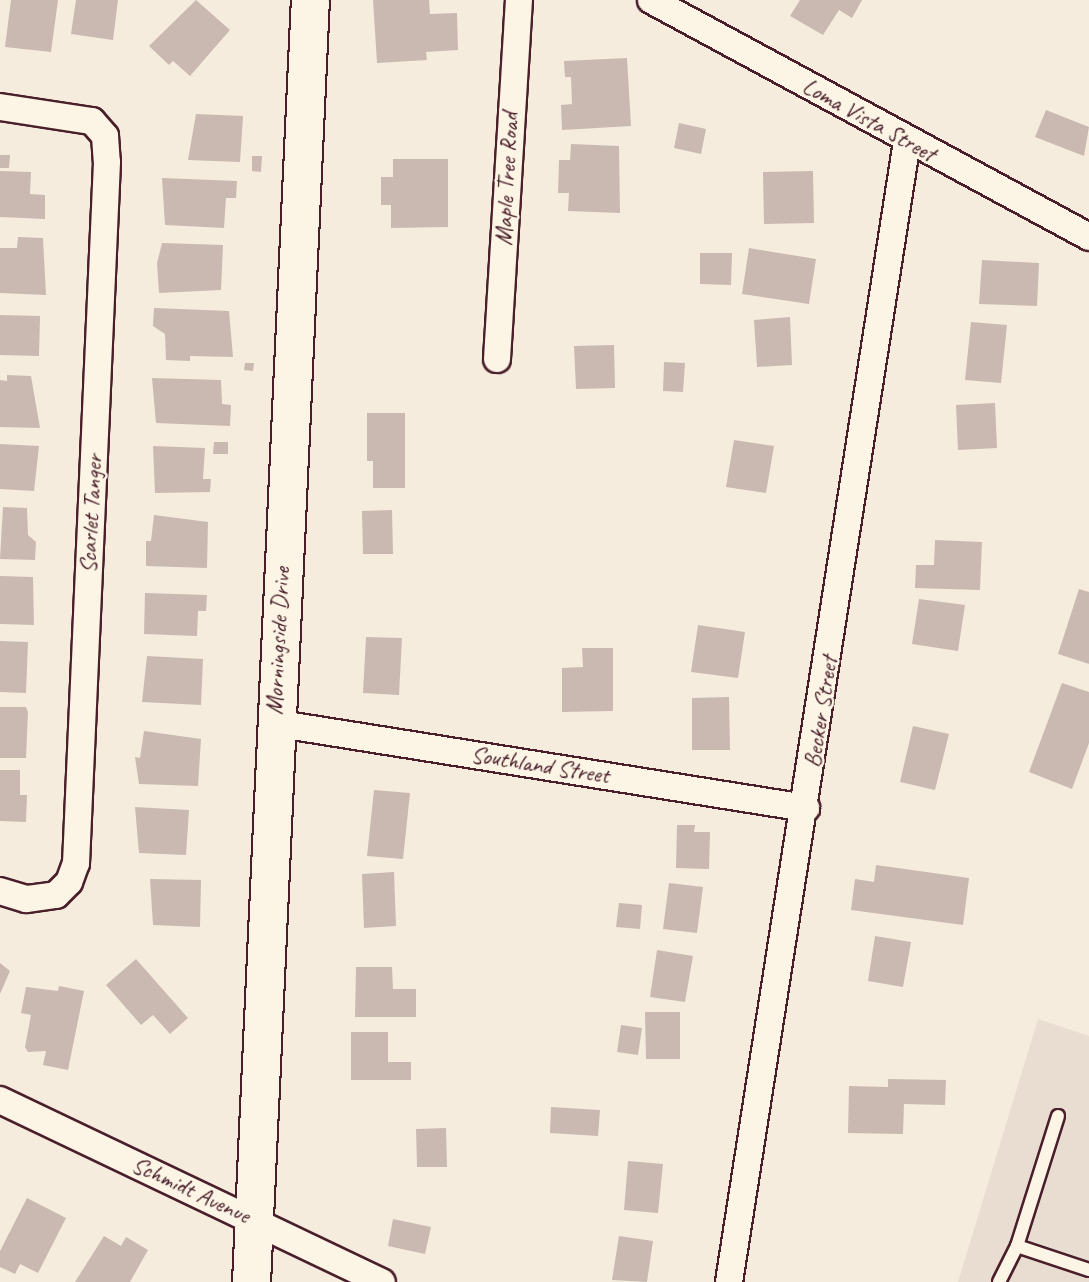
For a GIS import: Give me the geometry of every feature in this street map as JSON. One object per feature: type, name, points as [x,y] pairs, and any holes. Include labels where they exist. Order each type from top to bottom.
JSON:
[{"type":"street","name":"Morningside Drive","points":[[251,1282],[274,723],[310,0]]},
{"type":"street","name":"Maple Tree Road","points":[[497,359],[519,0]]},
{"type":"street","name":"Loma Vista Street","points":[[651,0],[907,142],[1089,237]]},
{"type":"street","name":"Scarlet Tanger","points":[[0,107],[81,118],[100,128],[107,162],[76,863],[69,882],[56,895],[26,899],[0,891]]},
{"type":"street","name":"Becker Street","points":[[729,1282],[806,808],[907,142]]},
{"type":"street","name":"Southland Street","points":[[274,723],[806,808]]},
{"type":"street","name":"Schmidt Avenue","points":[[0,1100],[255,1219],[382,1282]]},
{"type":"lane","points":[[999,1282],[1017,1246],[1058,1116]]},
{"type":"lane","points":[[1017,1246],[1089,1270]]},
{"type":"shaded area","points":[[1038,1019],[1089,1036],[1089,1282],[958,1282]]},
{"type":"building","points":[[11,0],[58,0],[51,52],[5,47]]},
{"type":"building","points":[[76,0],[118,0],[113,40],[71,34]]},
{"type":"building","points":[[196,0],[230,30],[190,76],[173,61],[169,65],[149,46]]},
{"type":"building","points":[[373,0],[429,0],[430,14],[457,13],[458,50],[426,52],[427,60],[377,63]]},
{"type":"building","points":[[800,0],[862,0],[852,18],[839,10],[823,35],[790,16]]},
{"type":"building","points":[[627,58],[631,126],[562,130],[561,105],[572,104],[571,77],[565,77],[564,61]]},
{"type":"building","points":[[1046,110],[1089,127],[1084,156],[1035,137]]},
{"type":"building","points":[[196,114],[243,116],[240,162],[188,160]]},
{"type":"building","points":[[679,123],[706,129],[701,154],[674,148]]},
{"type":"building","points":[[571,144],[619,146],[620,213],[568,211],[569,193],[558,193],[559,160],[570,160]]},
{"type":"building","points":[[0,155],[10,155],[9,168],[0,168]]},
{"type":"building","points":[[252,156],[262,156],[261,172],[252,171]]},
{"type":"building","points":[[393,159],[448,159],[448,227],[391,228],[391,205],[381,205],[381,177],[393,177]]},
{"type":"building","points":[[0,171],[31,172],[30,194],[45,195],[45,219],[0,217]]},
{"type":"building","points":[[813,171],[814,223],[764,224],[763,172]]},
{"type":"building","points":[[162,178],[237,181],[236,198],[226,198],[224,228],[165,225]]},
{"type":"building","points":[[18,237],[43,238],[46,295],[0,293],[0,248],[17,248]]},
{"type":"building","points":[[162,243],[223,245],[221,290],[159,293],[157,263]]},
{"type":"building","points":[[749,248],[816,259],[809,304],[742,294]]},
{"type":"building","points":[[700,253],[732,253],[731,285],[700,284]]},
{"type":"building","points":[[982,260],[1039,263],[1037,306],[979,304]]},
{"type":"building","points":[[154,308],[229,311],[233,357],[190,356],[190,361],[166,360],[165,334],[153,326]]},
{"type":"building","points":[[0,315],[40,316],[39,356],[0,355]]},
{"type":"building","points":[[790,317],[792,365],[757,367],[754,320]]},
{"type":"building","points":[[971,322],[1007,325],[1001,383],[965,380]]},
{"type":"building","points":[[614,345],[615,388],[576,389],[574,346]]},
{"type":"building","points":[[664,362],[685,363],[683,392],[663,391]]},
{"type":"building","points":[[245,363],[254,363],[253,371],[244,370]]},
{"type":"building","points":[[7,375],[31,376],[40,428],[0,427],[0,380],[7,381]]},
{"type":"building","points":[[152,378],[221,380],[222,404],[231,405],[230,426],[156,423]]},
{"type":"building","points":[[995,403],[997,448],[958,450],[956,405]]},
{"type":"building","points":[[367,413],[405,413],[405,488],[373,488],[373,461],[367,461]]},
{"type":"building","points":[[734,440],[774,446],[766,493],[726,487]]},
{"type":"building","points":[[214,442],[228,442],[228,454],[213,454]]},
{"type":"building","points":[[0,444],[39,446],[34,491],[0,489]]},
{"type":"building","points":[[153,446],[205,448],[203,479],[211,479],[210,492],[155,493]]},
{"type":"building","points":[[3,507],[27,508],[28,535],[36,542],[35,560],[0,559]]},
{"type":"building","points":[[392,510],[393,554],[363,554],[362,511]]},
{"type":"building","points":[[154,515],[208,522],[207,568],[146,566],[146,541],[151,541]]},
{"type":"building","points":[[935,540],[982,542],[980,590],[915,588],[916,565],[934,565]]},
{"type":"building","points":[[0,576],[33,577],[34,625],[0,624]]},
{"type":"building","points":[[1079,589],[1089,592],[1089,664],[1058,654]]},
{"type":"building","points":[[145,593],[207,595],[206,611],[198,611],[197,636],[144,634]]},
{"type":"building","points":[[919,599],[965,605],[958,651],[912,644]]},
{"type":"building","points":[[698,625],[745,632],[738,678],[691,672]]},
{"type":"building","points":[[366,637],[402,638],[399,695],[363,693]]},
{"type":"building","points":[[0,641],[28,642],[26,693],[0,692]]},
{"type":"building","points":[[582,648],[613,648],[613,711],[562,712],[562,668],[583,667]]},
{"type":"building","points":[[147,656],[203,659],[201,705],[142,702]]},
{"type":"building","points":[[1062,683],[1089,692],[1089,743],[1072,789],[1029,772]]},
{"type":"building","points":[[729,697],[730,750],[692,750],[692,698]]},
{"type":"building","points":[[0,707],[26,707],[26,758],[0,758]]},
{"type":"building","points":[[913,726],[949,734],[935,790],[900,782]]},
{"type":"building","points":[[144,731],[201,739],[198,786],[139,784],[135,757],[140,758]]},
{"type":"building","points":[[0,770],[20,770],[20,795],[27,795],[26,822],[0,821]]},
{"type":"building","points":[[374,790],[410,793],[403,859],[367,856]]},
{"type":"building","points":[[135,807],[189,810],[186,855],[139,853]]},
{"type":"building","points":[[677,825],[695,825],[694,832],[710,832],[709,869],[676,868]]},
{"type":"building","points":[[876,865],[969,878],[963,925],[851,910],[855,879],[874,882]]},
{"type":"building","points":[[394,872],[396,926],[364,928],[362,874]]},
{"type":"building","points":[[150,879],[201,880],[200,927],[153,925]]},
{"type":"building","points":[[669,883],[703,887],[697,933],[663,929]]},
{"type":"building","points":[[619,903],[642,905],[640,929],[616,927]]},
{"type":"building","points":[[875,936],[911,942],[903,987],[868,981]]},
{"type":"building","points":[[657,950],[693,956],[685,1002],[650,997]]},
{"type":"building","points":[[136,959],[188,1018],[170,1034],[153,1015],[141,1025],[106,985]]},
{"type":"building","points":[[0,963],[10,971],[0,994]]},
{"type":"building","points":[[356,967],[392,967],[393,989],[416,989],[416,1017],[355,1017]]},
{"type":"building","points":[[59,986],[84,991],[68,1070],[43,1065],[46,1051],[28,1052],[25,1047],[31,1015],[21,1013],[26,987],[58,991]]},
{"type":"building","points":[[645,1012],[680,1012],[680,1059],[646,1059]]},
{"type":"building","points":[[621,1025],[642,1028],[638,1055],[617,1052]]},
{"type":"building","points":[[351,1032],[388,1032],[388,1062],[411,1062],[411,1080],[351,1080]]},
{"type":"building","points":[[888,1079],[946,1080],[945,1105],[904,1104],[903,1134],[848,1133],[849,1086],[888,1087]]},
{"type":"building","points":[[551,1107],[600,1110],[598,1136],[550,1133]]},
{"type":"building","points":[[446,1128],[447,1167],[417,1167],[416,1129]]},
{"type":"building","points":[[628,1161],[663,1164],[658,1213],[624,1210]]},
{"type":"building","points":[[27,1198],[66,1218],[38,1273],[20,1264],[15,1274],[0,1267],[0,1251]]},
{"type":"building","points":[[393,1219],[431,1227],[425,1254],[388,1246]]},
{"type":"building","points":[[104,1236],[121,1246],[126,1237],[148,1250],[130,1282],[75,1282]]},
{"type":"building","points":[[619,1236],[653,1241],[647,1282],[612,1280]]}]
